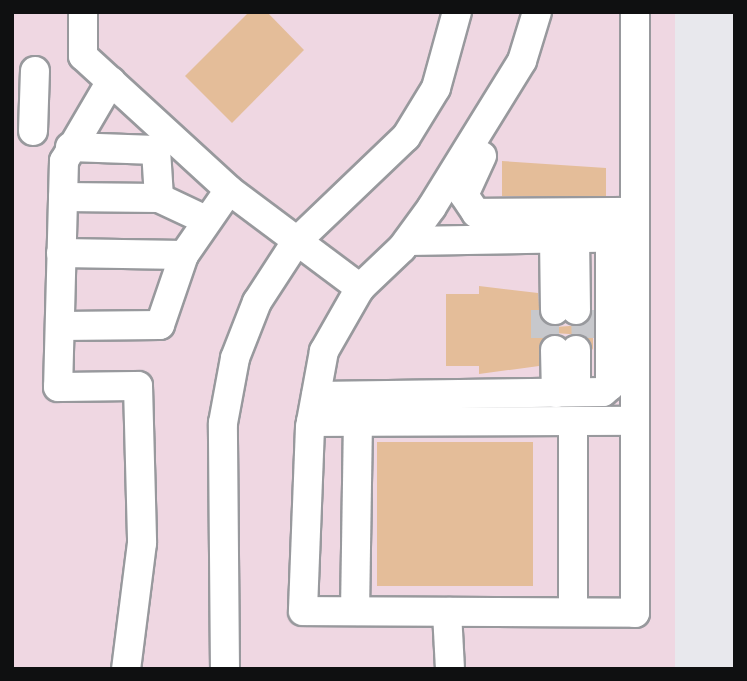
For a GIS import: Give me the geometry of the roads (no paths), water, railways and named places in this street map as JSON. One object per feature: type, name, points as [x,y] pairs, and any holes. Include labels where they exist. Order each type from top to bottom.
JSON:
[{"type":"street","points":[[83,12],[83,56],[229,190],[360,288]]},
{"type":"street","points":[[225,669],[223,423],[235,358],[257,302],[296,242],[406,137],[436,88],[457,12]]},
{"type":"street","points":[[537,12],[522,61],[499,98],[408,242],[360,288],[324,351],[313,409],[303,611],[635,613],[635,421],[589,235]]},
{"type":"street","points":[[589,235],[571,310],[635,12]]},
{"type":"street","points":[[33,131],[35,71]]},
{"type":"street","points":[[111,81],[70,147],[63,197],[58,387],[138,386],[142,543],[126,669]]},
{"type":"street","points":[[499,98],[498,127],[466,187],[467,206],[487,214],[589,235]]},
{"type":"street","points":[[70,147],[156,150],[159,198]]},
{"type":"street","points":[[60,326],[160,325],[184,255],[229,190]]},
{"type":"street","points":[[63,197],[159,198],[206,220]]},
{"type":"street","points":[[408,242],[589,235]]},
{"type":"street","points":[[313,409],[571,392],[610,386],[589,235]]},
{"type":"street","points":[[61,253],[184,255]]},
{"type":"street","points":[[571,392],[571,350],[571,392]]},
{"type":"street","points":[[313,409],[358,422],[635,421]]},
{"type":"street","points":[[573,421],[573,612]]},
{"type":"street","points":[[355,611],[358,422]]},
{"type":"street","points":[[447,612],[450,669]]},
{"type":"tunnel","points":[[545,310],[545,351]]},
{"type":"tunnel","points":[[585,310],[586,350]]}]
